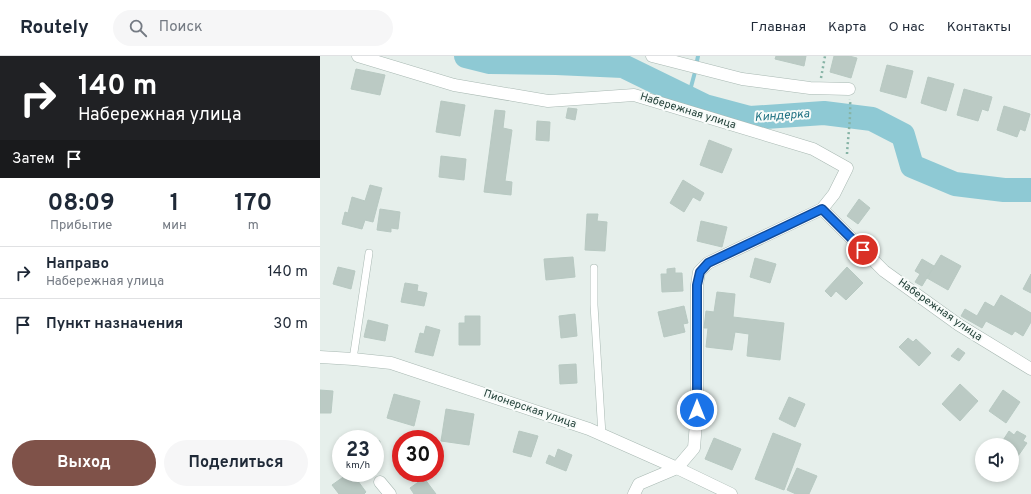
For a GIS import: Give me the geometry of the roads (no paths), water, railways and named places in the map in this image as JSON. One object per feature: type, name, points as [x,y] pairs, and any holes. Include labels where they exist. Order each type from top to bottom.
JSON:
[{"type":"street","name":"Набережная улица","points":[[358,56],[454,85],[548,101],[634,95],[813,149],[846,168],[834,194],[822,209],[884,271],[959,325],[1031,369]]},
{"type":"street","points":[[652,56],[742,79],[820,88],[849,89]]},
{"type":"street","points":[[634,494],[639,484],[678,468],[694,448],[697,410],[697,285],[700,272],[708,263],[822,209]]},
{"type":"street","name":"Пионерская улица","points":[[320,357],[391,363],[589,429],[678,468],[731,494]]},
{"type":"street","points":[[380,482],[390,494]]},
{"type":"lane","points":[[353,359],[370,253]]},
{"type":"lane","points":[[594,268],[594,305],[602,435]]},
{"type":"waterway","name":"Киндерка","points":[[466,56],[490,62],[623,66],[705,106],[750,118],[824,113],[872,119],[903,135],[912,166],[955,184],[1004,190],[1031,190]]},
{"type":"waterway","points":[[697,61],[698,56]]},
{"type":"waterway","points":[[688,98],[695,72]]}]
